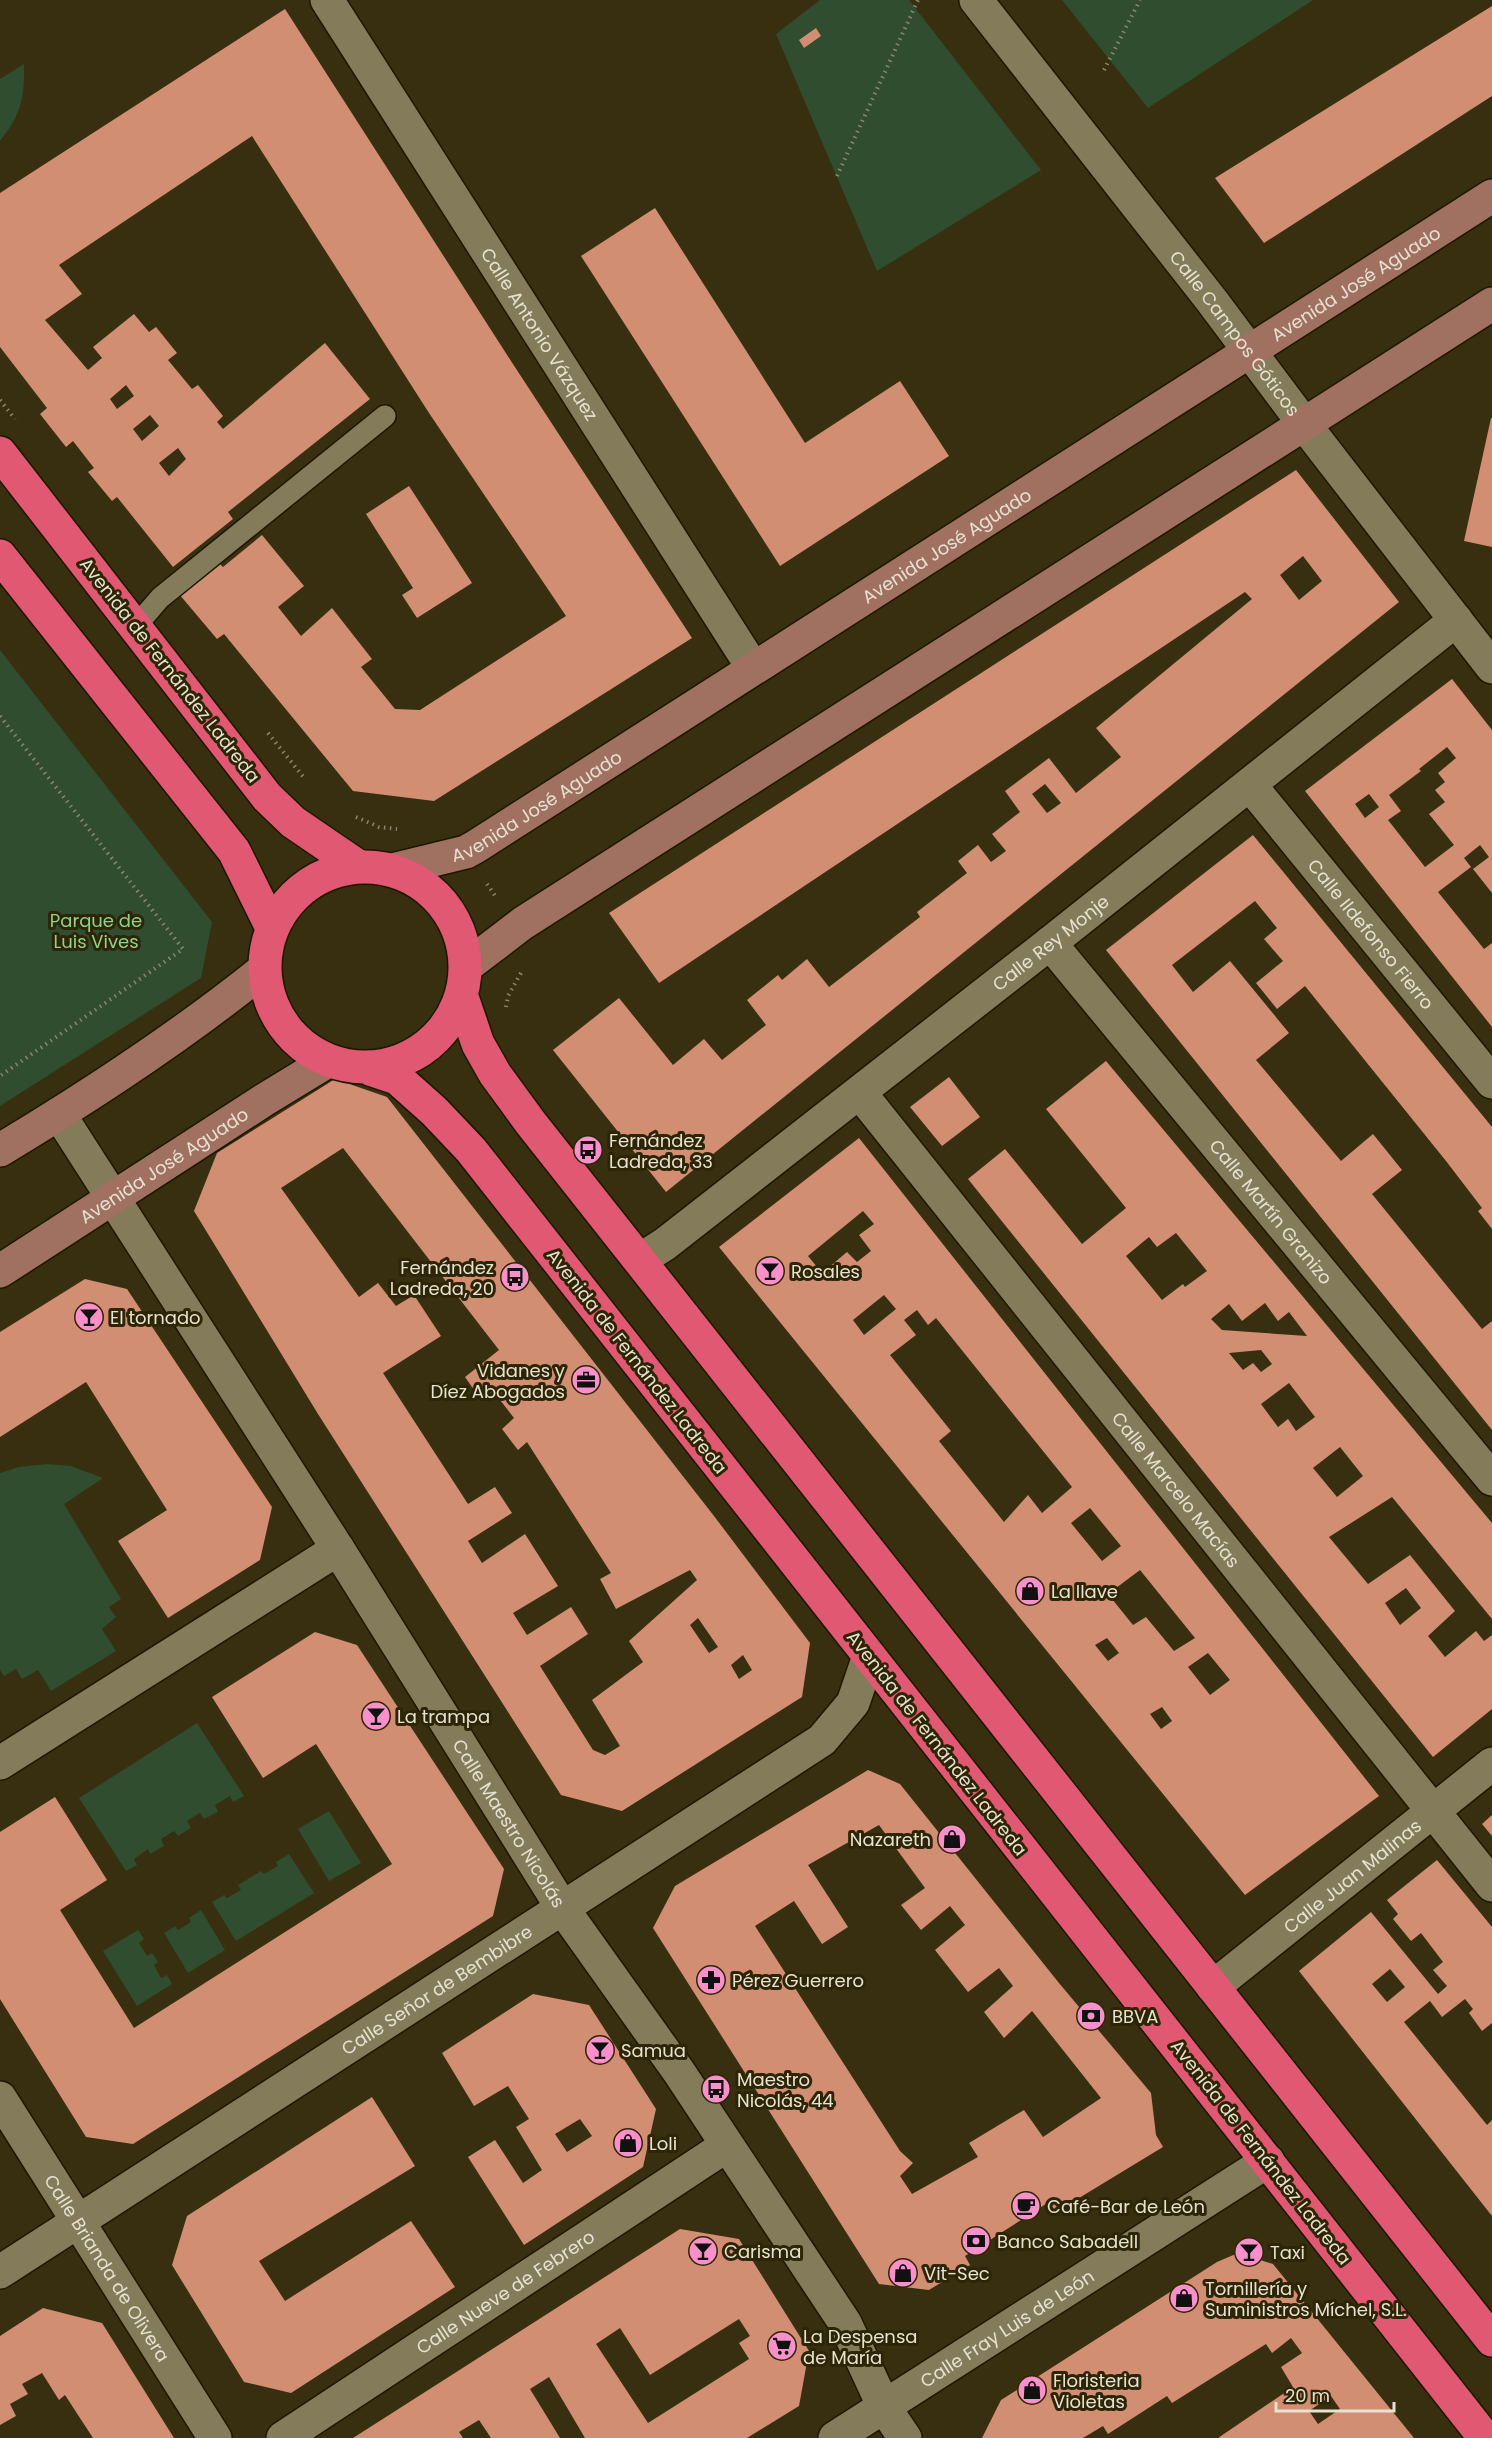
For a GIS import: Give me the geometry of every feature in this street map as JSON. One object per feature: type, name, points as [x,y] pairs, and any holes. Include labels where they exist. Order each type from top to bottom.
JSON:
[{"type":"highway","name":"Avenida de Fernández Ladreda","points":[[0,453],[267,797],[292,822],[359,867]]},
{"type":"highway","points":[[0,556],[234,851],[272,928]]},
{"type":"highway","points":[[359,867],[392,870],[421,884],[439,900],[452,920],[468,965],[462,1000],[447,1024],[426,1047],[399,1062],[370,1069],[328,1061],[300,1043],[286,1028],[274,1007],[262,971],[272,928],[285,905],[305,888],[330,873],[359,867]]},
{"type":"highway","points":[[462,1000],[478,1044],[495,1074],[530,1122],[1213,1987],[1252,2040],[1492,2340]]},
{"type":"highway","name":"Avenida de Fernández Ladreda","points":[[370,1069],[397,1078],[434,1111],[471,1150],[1485,2438]]},
{"type":"main road","name":"Avenida José Aguado","points":[[392,870],[466,852],[1492,196]]},
{"type":"main road","points":[[468,965],[523,923],[1492,304]]},
{"type":"main road","points":[[0,1150],[59,1114],[224,1002],[262,971]]},
{"type":"main road","name":"Avenida José Aguado","points":[[0,1271],[328,1061]]},
{"type":"street","name":"Calle Antonio Vázquez","points":[[327,0],[753,668]]},
{"type":"street","name":"Calle Campos Góticos","points":[[976,0],[1212,301],[1304,424],[1491,665]]},
{"type":"street","name":"Calle Rey Monje","points":[[639,1260],[665,1244],[860,1093],[1456,620]]},
{"type":"street","name":"Calle Ildefonso Fierro","points":[[1250,785],[1492,1082]]},
{"type":"street","name":"Calle Martín Granizo","points":[[1050,943],[1492,1479]]},
{"type":"street","name":"Calle Marcelo Macías","points":[[860,1093],[1492,1886]]},
{"type":"street","name":"Calle Maestro Nicolás","points":[[59,1114],[338,1550],[563,1909],[679,2072],[845,2323],[884,2407],[905,2438]]},
{"type":"street","points":[[0,1763],[338,1550]]},
{"type":"street","name":"Calle Señor de Bembibre","points":[[0,2272],[822,1740],[853,1703],[869,1656]]},
{"type":"street","name":"Calle Juan Malinas","points":[[1213,1987],[1492,1764]]},
{"type":"street","name":"Calle Brianda de Olivera","points":[[0,2097],[215,2438]]},
{"type":"street","name":"Calle Nueve de Febrero","points":[[283,2438],[726,2146]]},
{"type":"street","name":"Calle Fray Luis de León","points":[[835,2438],[1268,2161]]},
{"type":"lane","points":[[136,626],[159,598],[385,416]]},
{"type":"path","points":[[837,176],[918,0]]},
{"type":"path","points":[[1104,70],[1140,0]]},
{"type":"path","points":[[0,400],[22,427]]},
{"type":"path","points":[[0,716],[183,949],[0,1076]]},
{"type":"path","points":[[262,726],[306,780]]},
{"type":"path","points":[[352,815],[379,827],[400,829]]},
{"type":"path","points":[[484,880],[498,902]]},
{"type":"green space","points":[[820,0],[909,0],[1041,170],[877,271],[776,34]]},
{"type":"green space","points":[[1062,0],[1313,0],[1148,108]]},
{"type":"green space","points":[[24,64],[24,86],[20,105],[13,123],[0,141],[0,79]]},
{"type":"green space","name":"Parque de Luis Vives","points":[[0,650],[212,922],[201,978],[0,1106]]},
{"type":"green space","points":[[47,1464],[71,1466],[103,1478],[64,1504],[121,1599],[109,1607],[116,1617],[102,1629],[116,1651],[51,1691],[38,1670],[22,1679],[16,1669],[4,1676],[0,1670],[0,1473],[19,1467]]},
{"type":"green space","points":[[197,1723],[244,1796],[233,1802],[230,1796],[215,1805],[218,1812],[204,1819],[200,1813],[187,1821],[191,1828],[178,1836],[174,1831],[161,1839],[164,1846],[150,1854],[148,1849],[134,1859],[137,1865],[126,1871],[79,1798]]},
{"type":"green space","points":[[329,1811],[361,1863],[329,1881],[298,1829]]},
{"type":"green space","points":[[289,1854],[314,1893],[236,1941],[212,1902],[224,1895],[227,1898],[241,1890],[238,1885],[261,1871],[264,1874],[278,1866],[276,1862]]},
{"type":"green space","points":[[201,1910],[225,1950],[188,1973],[164,1933],[175,1926],[178,1930],[191,1922],[189,1918]]},
{"type":"green space","points":[[138,1930],[144,1939],[139,1943],[147,1956],[152,1953],[158,1962],[154,1965],[161,1978],[167,1975],[172,1984],[137,2006],[103,1951]]},
{"type":"building","points":[[1492,6],[1492,96],[1264,243],[1215,178]]},
{"type":"building","points":[[285,9],[692,638],[434,801],[353,791],[224,634],[217,639],[179,594],[218,562],[223,567],[262,535],[304,586],[278,607],[301,636],[332,608],[372,659],[361,667],[395,709],[420,710],[566,616],[429,413],[252,136],[59,265],[82,294],[45,320],[88,370],[102,358],[93,347],[134,314],[149,332],[156,327],[177,353],[168,360],[192,389],[198,385],[223,416],[217,422],[223,429],[325,343],[370,399],[228,512],[233,519],[173,567],[117,497],[112,501],[88,472],[94,468],[73,441],[66,447],[40,414],[47,408],[0,347],[0,193]],"holes":[[[126,385],[134,396],[117,409],[110,399]],[[150,415],[159,426],[142,441],[133,429]],[[178,448],[186,459],[169,476],[159,463]]]},
{"type":"building","points":[[816,28],[821,36],[804,48],[799,40]]},
{"type":"building","points":[[655,208],[805,443],[900,381],[949,456],[780,566],[581,256]]},
{"type":"building","points":[[1492,418],[1492,547],[1464,541]]},
{"type":"building","points":[[1296,470],[1399,602],[666,1192],[553,1050],[619,998],[673,1065],[704,1039],[722,1060],[766,1025],[747,1000],[778,975],[782,980],[807,959],[829,987],[920,917],[917,912],[967,873],[958,861],[978,845],[991,862],[1006,851],[992,834],[1020,812],[1005,791],[1049,758],[1076,793],[1121,757],[1096,728],[1252,599],[1245,592],[659,983],[609,913]],"holes":[[[1303,556],[1322,581],[1299,600],[1280,575]],[[1045,784],[1061,803],[1047,813],[1032,794]]]},
{"type":"building","points":[[409,486],[472,583],[417,618],[402,595],[413,588],[366,514]]},
{"type":"building","points":[[1452,679],[1492,730],[1492,893],[1473,869],[1489,857],[1480,845],[1464,858],[1471,867],[1438,892],[1484,949],[1492,943],[1492,1027],[1305,791]],"holes":[[[1447,747],[1456,758],[1438,773],[1445,782],[1435,790],[1445,802],[1429,814],[1454,845],[1425,867],[1388,820],[1401,811],[1389,795],[1421,771],[1419,769]],[[1369,794],[1379,807],[1365,818],[1355,804]]]},
{"type":"building","points":[[1253,835],[1492,1127],[1492,1229],[1478,1211],[1482,1208],[1446,1161],[1305,986],[1277,1009],[1256,983],[1283,961],[1264,939],[1277,928],[1255,901],[1172,965],[1193,992],[1230,961],[1289,1033],[1256,1060],[1341,1161],[1373,1134],[1402,1170],[1372,1194],[1482,1329],[1492,1321],[1492,1430],[1106,950]]},
{"type":"building","points":[[1106,1061],[1492,1523],[1492,1619],[1392,1497],[1329,1537],[1368,1584],[1410,1555],[1455,1611],[1428,1636],[1445,1657],[1476,1631],[1484,1641],[1492,1635],[1492,1709],[1433,1757],[968,1179],[1005,1149],[1082,1244],[1126,1208],[1046,1109]],"holes":[[[1176,1233],[1207,1271],[1185,1287],[1183,1284],[1162,1300],[1126,1256],[1149,1237],[1157,1247]],[[1265,1303],[1278,1321],[1289,1312],[1307,1336],[1222,1330],[1211,1319],[1229,1304],[1242,1321]],[[1261,1350],[1272,1364],[1261,1372],[1253,1363],[1243,1370],[1229,1353]],[[1289,1383],[1315,1417],[1296,1431],[1288,1419],[1278,1427],[1261,1404]],[[1340,1447],[1363,1476],[1337,1497],[1313,1468]],[[1406,1588],[1421,1608],[1400,1625],[1385,1603]]]},
{"type":"building","points":[[949,1077],[980,1117],[942,1146],[910,1107]]},
{"type":"building","points":[[335,1079],[387,1097],[714,1516],[810,1643],[802,1697],[622,1811],[561,1795],[318,1414],[194,1211],[217,1153]],"holes":[[[343,1148],[499,1350],[465,1377],[481,1400],[493,1391],[514,1418],[502,1429],[518,1450],[527,1442],[611,1573],[600,1579],[616,1609],[690,1570],[697,1580],[629,1641],[643,1662],[592,1700],[620,1746],[605,1755],[593,1750],[540,1666],[588,1634],[571,1607],[527,1635],[513,1613],[558,1586],[525,1534],[482,1563],[468,1541],[512,1513],[495,1487],[468,1504],[383,1373],[441,1336],[414,1295],[396,1306],[378,1283],[359,1297],[281,1188]],[[698,1618],[718,1647],[709,1653],[690,1625]],[[743,1655],[752,1670],[739,1679],[731,1665]]]},
{"type":"building","points":[[859,1138],[1379,1796],[1245,1895],[719,1247]],"holes":[[[863,1211],[874,1224],[859,1235],[871,1251],[857,1262],[847,1252],[822,1273],[808,1256]],[[884,1295],[896,1309],[864,1335],[853,1320]],[[917,1310],[928,1325],[936,1318],[1072,1487],[1042,1513],[1028,1495],[1004,1522],[939,1441],[951,1431],[890,1355],[916,1335],[904,1320]],[[1090,1508],[1121,1546],[1102,1561],[1071,1523]],[[1140,1570],[1195,1638],[1174,1651],[1146,1617],[1133,1625],[1108,1594]],[[1107,1638],[1119,1653],[1108,1661],[1095,1645]],[[1208,1653],[1230,1680],[1210,1695],[1188,1667]],[[1162,1707],[1172,1721],[1161,1729],[1150,1714]]]},
{"type":"building","points":[[85,1279],[127,1289],[272,1507],[260,1560],[168,1618],[118,1541],[167,1510],[86,1382],[0,1437],[0,1332]]},
{"type":"building","points":[[315,1632],[357,1645],[504,1869],[493,1916],[133,2144],[86,2137],[0,1999],[0,1832],[55,1797],[107,1880],[60,1910],[134,2028],[392,1864],[316,1744],[263,1778],[212,1697]]},
{"type":"building","points":[[868,1770],[900,1784],[1059,1983],[1151,2093],[1156,2135],[1163,2147],[1056,2212],[1049,2202],[965,2256],[970,2265],[929,2290],[879,2284],[653,1928],[675,1886]],"holes":[[[879,1825],[925,1888],[901,1905],[921,1930],[950,1906],[965,1925],[935,1950],[968,1992],[999,1968],[1013,1986],[984,2012],[1004,2038],[1032,2011],[1101,2098],[1043,2137],[1024,2110],[969,2143],[978,2157],[912,2194],[900,2176],[913,2163],[900,2151],[755,1926],[794,1901],[822,1944],[848,1927],[808,1865]]]},
{"type":"building","points":[[1492,1815],[1492,1836],[1482,1824]]},
{"type":"building","points":[[1437,1860],[1492,1927],[1492,2023],[1482,2031],[1469,2013],[1473,2009],[1465,1999],[1442,2017],[1430,2001],[1404,2022],[1487,2125],[1492,2120],[1492,2216],[1299,1971],[1371,1912],[1438,1994],[1447,1986],[1433,1970],[1443,1962],[1421,1933],[1411,1941],[1393,1919],[1398,1914],[1387,1900]],"holes":[[[1390,1969],[1405,1987],[1387,2002],[1372,1984]]]},
{"type":"building","points":[[533,1994],[589,2005],[656,2109],[643,2167],[524,2245],[468,2157],[495,2140],[523,2183],[542,2170],[516,2127],[529,2119],[508,2086],[474,2106],[442,2053]],"holes":[[[580,2119],[592,2136],[567,2152],[555,2134]]]},
{"type":"building","points":[[372,2097],[415,2166],[259,2261],[285,2301],[411,2221],[455,2287],[291,2393],[244,2382],[172,2265],[187,2216]]},
{"type":"building","points":[[680,2229],[739,2239],[809,2351],[799,2406],[747,2438],[585,2438],[549,2377],[530,2389],[560,2438],[491,2438],[479,2420],[459,2432],[463,2438],[353,2438]],"holes":[[[739,2319],[750,2336],[739,2343],[749,2359],[648,2423],[596,2344],[620,2328],[650,2375]]]},
{"type":"building","points":[[1238,2253],[1273,2264],[1414,2438],[1218,2438],[1293,2387],[1281,2367],[1302,2353],[1291,2338],[1272,2353],[1266,2344],[1172,2403],[1167,2396],[1108,2434],[1103,2426],[1083,2438],[982,2438],[1001,2400],[1217,2262]],"holes":[[[1331,2396],[1340,2409],[1318,2424],[1309,2411]]]},
{"type":"building","points":[[43,2308],[102,2323],[174,2438],[93,2438],[65,2395],[59,2400],[42,2373],[22,2384],[28,2394],[10,2404],[16,2416],[0,2425],[0,2336]]},
{"type":"place","name":"Fernández Ladreda, 33","points":[[588,1150]]},
{"type":"place","name":"Rosales","points":[[770,1271]]},
{"type":"place","name":"Fernández Ladreda, 20","points":[[515,1277]]},
{"type":"place","name":"El tornado","points":[[89,1317]]},
{"type":"place","name":"Vidanes y Díez Abogados","points":[[586,1380]]},
{"type":"place","name":"La llave","points":[[1030,1591]]},
{"type":"place","name":"La trampa","points":[[376,1716]]},
{"type":"place","name":"Nazareth","points":[[952,1839]]},
{"type":"place","name":"Pérez Guerrero","points":[[711,1980]]},
{"type":"place","name":"BBVA","points":[[1091,2016]]},
{"type":"place","name":"Samua","points":[[600,2050]]},
{"type":"place","name":"Maestro Nicolás, 44","points":[[716,2089]]},
{"type":"place","name":"Loli","points":[[628,2143]]},
{"type":"place","name":"Café-Bar de León","points":[[1026,2206]]},
{"type":"place","name":"Banco Sabadell","points":[[976,2241]]},
{"type":"place","name":"Carisma","points":[[703,2251]]},
{"type":"place","name":"Taxi","points":[[1249,2252]]},
{"type":"place","name":"Vit-Sec","points":[[903,2273]]},
{"type":"place","name":"Tornillería y Suministros Míchel, S.L.","points":[[1184,2298]]},
{"type":"place","name":"La Despensa de María","points":[[782,2346]]},
{"type":"place","name":"Floristeria Violetas","points":[[1032,2390]]}]
